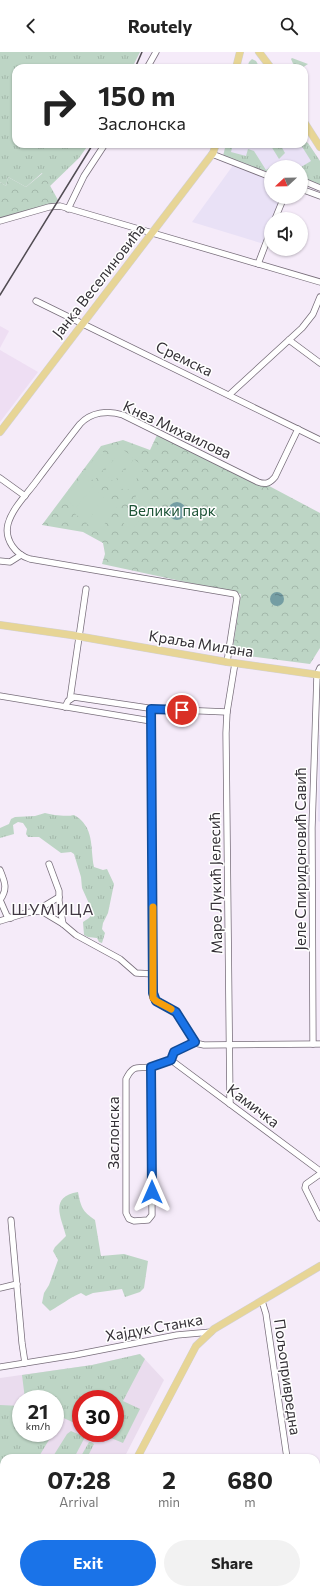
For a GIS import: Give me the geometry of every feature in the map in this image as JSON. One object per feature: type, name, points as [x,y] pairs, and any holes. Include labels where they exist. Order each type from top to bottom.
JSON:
[{"type":"main road","points":[[237,64],[240,54],[247,52]]},
{"type":"main road","points":[[259,52],[264,55],[269,64]]},
{"type":"main road","points":[[308,128],[320,147]]},
{"type":"main road","name":"Јанка Веселиновића","points":[[0,432],[82,323],[153,233],[212,154],[214,148]]},
{"type":"main road","name":"Краља Милана","points":[[0,625],[79,636],[227,662],[319,672]]},
{"type":"main road","name":"Хајдук Станка","points":[[211,1332],[320,1266]]},
{"type":"main road","points":[[139,1454],[196,1346],[211,1332]]},
{"type":"street","points":[[148,64],[156,52]]},
{"type":"street","points":[[68,208],[84,176],[102,148]]},
{"type":"street","points":[[212,154],[264,174]]},
{"type":"street","points":[[308,183],[320,188]]},
{"type":"street","points":[[308,192],[320,196]]},
{"type":"street","points":[[0,221],[54,206],[68,208],[320,282]]},
{"type":"street","points":[[258,264],[264,248]]},
{"type":"street","points":[[229,395],[306,323],[313,314],[320,297]]},
{"type":"street","name":"Сремска","points":[[36,301],[320,440]]},
{"type":"street","points":[[289,340],[320,363]]},
{"type":"street","name":"Кнез Михаилова","points":[[20,555],[11,543],[8,533],[12,515],[86,418],[99,413],[111,412],[123,415],[265,484],[272,481],[276,475],[298,429]]},
{"type":"street","points":[[0,478],[25,496]]},
{"type":"street","points":[[0,561],[10,562],[20,555],[36,561],[236,594],[237,598],[227,662]]},
{"type":"street","points":[[66,707],[70,699],[86,589]]},
{"type":"street","name":"Маре Лукић Јелесић","points":[[230,1104],[227,712],[235,663]]},
{"type":"street","name":"Јеле Спиридоновић Савић","points":[[313,1044],[312,809],[319,672]]},
{"type":"street","points":[[0,696],[151,721]]},
{"type":"street","points":[[70,699],[78,697],[151,709],[227,712]]},
{"type":"street","points":[[151,709],[153,998],[160,1004],[176,1012],[195,1042],[204,1045],[320,1044]]},
{"type":"street","points":[[49,864],[60,891],[63,924]]},
{"type":"street","points":[[0,870],[6,884],[6,889],[0,900],[6,916],[11,918]]},
{"type":"street","points":[[0,921],[36,911],[60,897]]},
{"type":"street","points":[[36,911],[43,912],[63,924],[76,935],[120,959],[136,973],[153,974]]},
{"type":"street","points":[[312,958],[319,958]]},
{"type":"street","points":[[171,1060],[174,1052],[195,1042]]},
{"type":"street","name":"Заслонска","points":[[151,1067],[152,1215],[148,1220],[131,1220],[128,1219],[126,1213],[126,1079],[132,1070],[142,1066],[151,1067],[171,1060]]},
{"type":"street","name":"Камичка","points":[[171,1060],[320,1171]]},
{"type":"street","points":[[320,1174],[306,1184],[305,1188],[320,1218]]},
{"type":"street","points":[[11,1220],[25,1363]]},
{"type":"street","points":[[0,1288],[17,1284]]},
{"type":"street","name":"Пољопривредна","points":[[262,1301],[266,1314],[286,1454]]},
{"type":"street","name":"Хајдук Станка","points":[[0,1367],[75,1355],[177,1335],[211,1332]]},
{"type":"shaded area","points":[[308,143],[320,161],[320,185],[308,180],[308,160],[264,160],[264,171],[223,156],[225,148],[308,148]]},
{"type":"shaded area","points":[[234,164],[264,175],[264,204],[280,204],[277,212],[264,212],[264,244],[192,222]]},
{"type":"shaded area","points":[[0,326],[9,331],[0,348]]},
{"type":"shaded area","points":[[0,350],[38,372],[0,422]]},
{"type":"shaded area","points":[[320,735],[320,822],[318,821]]},
{"type":"shaded area","points":[[140,1354],[164,1380],[126,1454],[0,1454],[0,1378],[92,1365]]},
{"type":"green space","points":[[0,52],[140,52],[134,64],[12,64],[12,148],[86,148],[79,158],[50,186],[42,173],[26,187],[8,177],[6,186],[0,182]]},
{"type":"green space","points":[[292,58],[308,64],[293,64]]},
{"type":"green space","points":[[252,59],[258,64],[248,64]]},
{"type":"green space","points":[[308,143],[320,161],[320,185],[308,180],[308,163],[311,161],[303,148],[308,148]]},
{"type":"green space","points":[[225,148],[232,148],[231,152],[246,156],[248,149],[254,151],[264,167],[264,171],[223,156]]},
{"type":"green space","points":[[272,148],[282,148],[285,153],[279,159]]},
{"type":"green space","points":[[43,173],[58,200],[55,203],[0,218],[0,182],[6,186],[8,177],[26,187]]},
{"type":"green space","name":"Велики парк","points":[[158,433],[256,479],[320,513],[320,648],[310,664],[232,654],[241,594],[102,564],[105,554],[103,543],[83,532],[42,525],[101,446],[123,440],[150,450]]},
{"type":"green space","points":[[122,449],[133,457],[114,482],[103,473]]},
{"type":"green space","points":[[101,450],[112,459],[94,481],[83,473]]},
{"type":"green space","points":[[134,459],[145,468],[126,492],[115,483]]},
{"type":"green space","points":[[82,476],[94,485],[76,508],[65,498]]},
{"type":"green space","points":[[93,488],[104,497],[85,522],[74,513]]},
{"type":"green space","points":[[140,488],[153,495],[143,517],[129,510]]},
{"type":"green space","points":[[105,498],[117,507],[98,533],[86,523]]},
{"type":"green space","points":[[129,513],[139,521],[132,530],[122,522]]},
{"type":"green space","points":[[45,813],[60,816],[74,815],[81,820],[89,831],[94,867],[103,870],[107,869],[114,884],[108,913],[103,923],[102,929],[105,933],[102,943],[99,942],[97,938],[84,935],[83,922],[92,914],[91,908],[82,888],[81,877],[74,854],[71,852],[61,853],[39,837],[28,837],[26,834],[27,829],[23,823],[18,822],[13,825],[14,834],[0,838],[0,828],[9,824],[11,819],[15,817],[35,816]]},
{"type":"green space","points":[[78,1192],[83,1208],[87,1214],[95,1220],[101,1256],[124,1254],[148,1261],[144,1288],[140,1292],[125,1297],[122,1289],[93,1293],[86,1296],[81,1293],[50,1311],[42,1303],[44,1293],[49,1285],[58,1260],[53,1251],[66,1236],[60,1215],[60,1203],[63,1198]]},
{"type":"green space","points":[[140,1354],[145,1359],[124,1399],[124,1390],[72,1390],[72,1422],[64,1418],[64,1390],[24,1390],[22,1375],[92,1365]]},
{"type":"green space","points":[[124,1401],[140,1409],[124,1441]]},
{"type":"green space","points":[[0,1405],[12,1406],[12,1442],[48,1442],[40,1454],[0,1454]]},
{"type":"green space","points":[[71,1431],[72,1442],[82,1442],[76,1454],[54,1454],[62,1442],[64,1442],[64,1439]]},
{"type":"green space","points":[[89,1442],[91,1442],[94,1444],[89,1454],[82,1454]]},
{"type":"water","points":[[177,502],[183,505],[186,511],[183,517],[177,520],[171,517],[168,511],[171,505]]},
{"type":"water","points":[[274,592],[280,592],[284,596],[284,602],[280,606],[274,606],[270,602],[270,596]]},
{"type":"railway","points":[[137,64],[142,52]]},
{"type":"railway","points":[[0,295],[91,148]]},
{"type":"slow traffic","points":[[153,907],[153,998],[160,1004],[171,1009]]},
{"type":"district","name":"ШУМИЦА","points":[[53,909]]},
{"type":"route","points":[[152,1192],[151,1067],[171,1060],[174,1052],[192,1045],[195,1042],[176,1012],[160,1004],[153,998],[151,709],[182,710]]}]
